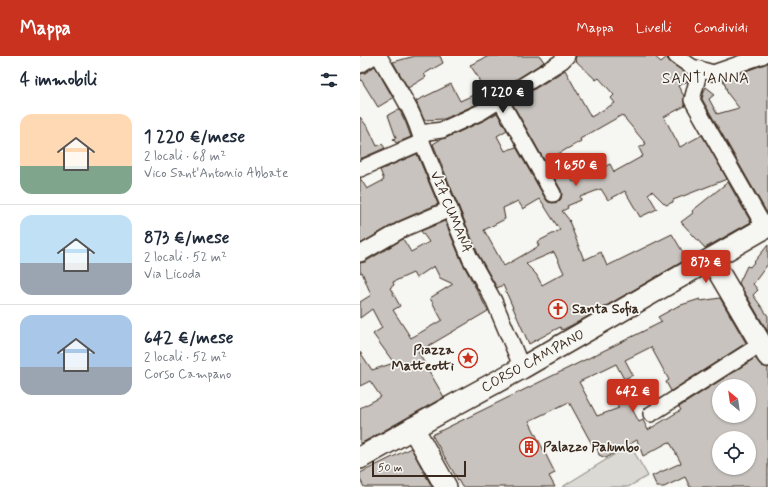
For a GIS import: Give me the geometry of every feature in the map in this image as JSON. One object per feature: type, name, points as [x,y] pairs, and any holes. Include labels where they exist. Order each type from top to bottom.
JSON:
[{"type":"main road","name":"CORSO CAMPANO","points":[[360,458],[522,368],[766,227]]},
{"type":"main road","points":[[711,259],[765,350]]},
{"type":"main road","points":[[413,428],[446,487]]},
{"type":"street","points":[[360,65],[374,56]]},
{"type":"street","name":"VIA CUMANA","points":[[379,56],[411,112],[470,258],[494,301],[522,368]]},
{"type":"street","points":[[360,169],[421,137],[442,130],[481,112],[562,61],[567,56]]},
{"type":"street","points":[[676,56],[692,67],[713,73],[762,56]]},
{"type":"street","points":[[700,69],[692,100],[766,227]]},
{"type":"street","points":[[500,100],[553,194]]},
{"type":"street","points":[[360,254],[403,229],[450,209]]},
{"type":"street","points":[[651,414],[765,350]]},
{"type":"shaded area","points":[[630,445],[648,476],[628,487],[562,487]]},
{"type":"building","points":[[415,56],[440,56],[443,63],[424,74],[426,77],[408,88],[393,62]]},
{"type":"building","points":[[489,56],[540,56],[544,62],[477,104],[444,119],[424,120],[416,101],[451,84],[460,101],[482,91],[478,77],[470,65]]},
{"type":"building","points":[[576,56],[654,56],[661,62],[667,57],[671,63],[689,75],[688,81],[678,86],[684,96],[685,106],[664,117],[680,147],[702,135],[727,179],[673,200],[673,202],[666,205],[652,191],[648,194],[657,209],[640,217],[625,191],[608,200],[601,189],[580,197],[581,200],[567,206],[568,208],[562,211],[570,221],[584,260],[601,252],[607,266],[672,234],[687,259],[580,321],[562,330],[560,327],[529,344],[503,285],[497,288],[478,254],[433,144],[497,113],[507,130],[497,136],[505,151],[516,147],[548,202],[558,202],[561,199],[561,190],[512,103],[565,70],[591,117],[615,103],[611,98],[614,95],[599,78],[596,80],[575,60]],"holes":[[[622,115],[646,144],[639,148],[643,156],[614,172],[610,164],[573,182],[558,154],[581,141],[580,139]],[[540,199],[560,230],[537,242],[539,246],[504,266],[484,230],[505,219],[503,208],[518,201],[523,209]],[[554,252],[564,273],[542,285],[536,274],[526,264]]]},
{"type":"building","points":[[768,62],[767,213],[702,99],[706,87],[715,94],[709,99],[717,114],[739,108],[728,94],[723,79]]},
{"type":"building","points":[[375,66],[393,98],[378,107],[360,78],[360,74],[365,73]]},
{"type":"building","points":[[399,109],[411,137],[396,143],[393,139],[396,138],[388,115]]},
{"type":"building","points":[[360,117],[369,129],[377,146],[382,144],[385,148],[360,159]]},
{"type":"building","points":[[417,154],[438,204],[399,221],[360,244],[360,178],[367,189],[384,180],[380,170]]},
{"type":"building","points":[[728,182],[751,222],[705,248],[681,222],[693,213],[692,211]]},
{"type":"building","points":[[445,221],[462,262],[488,311],[418,352],[444,397],[360,444],[360,408],[381,397],[370,381],[360,386],[360,352],[372,370],[394,363],[373,334],[382,328],[372,309],[360,318],[360,302],[371,295],[362,272],[360,273],[360,263],[365,262],[403,239],[411,252],[429,242],[421,231]],"holes":[[[434,266],[440,278],[453,284],[430,298],[442,320],[411,338],[393,310],[400,306],[390,288],[394,285],[393,282],[413,273],[416,278]]]},
{"type":"building","points":[[768,245],[768,264],[753,284],[758,290],[753,295],[768,316],[768,332],[739,283],[747,266],[750,267]]},
{"type":"building","points":[[720,298],[746,343],[671,391],[666,382],[669,380],[651,347],[625,360],[633,375],[624,379],[616,364],[579,382],[597,416],[619,408],[610,390],[628,381],[634,391],[625,395],[639,422],[643,420],[648,430],[681,410],[679,407],[712,386],[712,423],[756,423],[756,379],[722,379],[755,358],[762,366],[768,368],[768,487],[690,487],[685,477],[664,487],[657,487],[652,476],[681,463],[669,442],[643,456],[637,440],[606,458],[599,455],[597,447],[594,448],[569,402],[529,421],[555,473],[549,476],[555,487],[462,487],[432,435],[662,322],[658,317],[678,306],[700,299],[701,301]]},
{"type":"building","points":[[411,448],[432,487],[364,487],[360,479],[360,473]]},
{"type":"place","name":"Santa Sofia","points":[[558,309]]},
{"type":"place","name":"Piazza Matteotti","points":[[468,358]]},
{"type":"place","name":"Palazzo Palumbo","points":[[529,447]]},
{"type":"district","name":"SANT'ANNA","points":[[706,79]]}]
